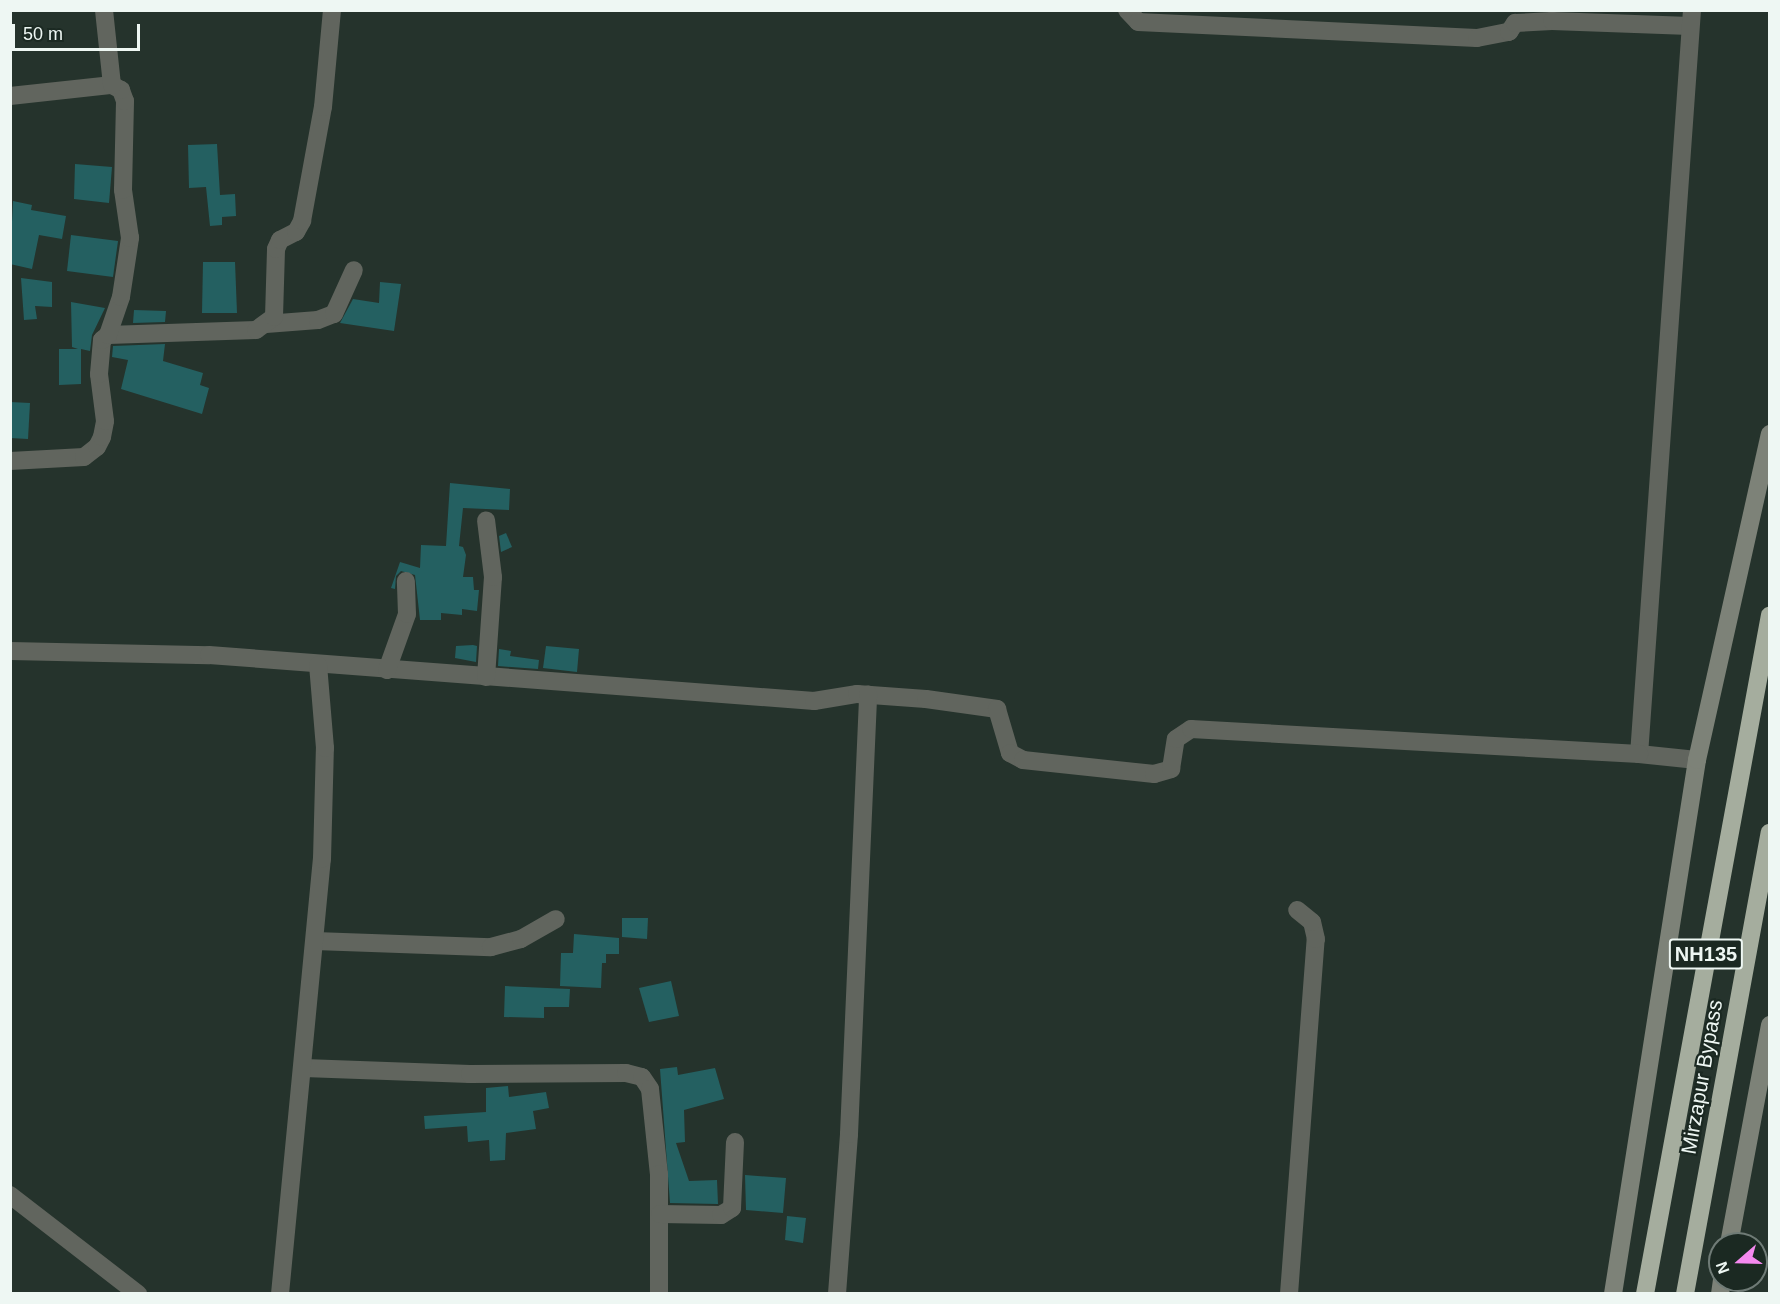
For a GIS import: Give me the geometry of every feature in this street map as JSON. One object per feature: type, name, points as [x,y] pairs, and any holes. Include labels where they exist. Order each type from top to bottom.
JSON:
[{"type":"highway","name":"NH135","points":[[1645,1293],[1770,615]]},
{"type":"highway","name":"Mirzapur Bypass","points":[[1685,1293],[1770,833]]},
{"type":"street","points":[[104,10],[112,85]]},
{"type":"street","points":[[266,324],[275,310],[277,243],[296,232],[302,221],[323,107],[332,10]]},
{"type":"street","points":[[1127,10],[1138,22],[1477,38],[1509,32],[1515,23],[1691,18],[1639,754]]},
{"type":"street","points":[[10,96],[112,85],[121,90],[125,108],[123,190],[130,238],[122,297],[108,335],[102,340],[99,374],[105,421],[97,447],[72,460],[10,461]]},
{"type":"street","points":[[108,335],[244,330],[266,324],[318,320],[334,314],[354,270]]},
{"type":"street","points":[[1613,1293],[1696,759],[1770,434]]},
{"type":"street","points":[[486,520],[493,577],[486,677]]},
{"type":"street","points":[[387,670],[407,615],[406,581]]},
{"type":"street","points":[[10,651],[209,655],[814,701],[868,694],[993,707],[1002,716],[1010,753],[1023,760],[1154,774],[1171,769],[1176,740],[1191,729],[1696,759]]},
{"type":"street","points":[[280,1293],[304,1068],[325,808],[318,665]]},
{"type":"street","points":[[837,1293],[849,1134],[868,694]]},
{"type":"street","points":[[1289,1293],[1316,939],[1312,922],[1297,910]]},
{"type":"street","points":[[315,941],[491,947],[521,939],[556,918]]},
{"type":"street","points":[[1731,1232],[1770,1025]]},
{"type":"street","points":[[304,1068],[470,1074],[626,1073],[642,1077],[650,1089],[660,1214],[659,1293]]},
{"type":"street","points":[[660,1214],[721,1215],[732,1209],[735,1142]]},
{"type":"street","points":[[10,1195],[138,1293]]},
{"type":"building","points":[[217,144],[220,195],[235,194],[236,216],[222,217],[222,225],[210,226],[206,187],[189,188],[188,145]]},
{"type":"building","points":[[75,164],[112,167],[109,203],[74,199]]},
{"type":"building","points":[[13,201],[32,205],[31,210],[66,216],[62,239],[39,235],[32,269],[10,264]]},
{"type":"building","points":[[71,235],[118,241],[113,277],[67,271]]},
{"type":"building","points":[[203,262],[235,262],[237,313],[202,313]]},
{"type":"building","points":[[21,278],[52,282],[52,307],[35,306],[37,319],[24,320]]},
{"type":"building","points":[[380,282],[401,284],[394,331],[340,323],[353,299],[379,303]]},
{"type":"building","points":[[71,302],[105,308],[92,335],[90,351],[81,349],[81,384],[59,385],[59,349],[78,349],[72,347]]},
{"type":"building","points":[[134,310],[166,311],[165,322],[133,323]]},
{"type":"building","points":[[165,344],[163,361],[203,373],[200,385],[209,388],[202,414],[121,389],[128,360],[112,357],[113,346]]},
{"type":"building","points":[[10,402],[30,403],[28,439],[10,438]]},
{"type":"building","points":[[450,483],[510,489],[509,510],[463,508],[459,546],[463,547],[466,555],[463,577],[473,577],[474,590],[479,590],[477,611],[462,609],[462,615],[441,613],[441,620],[420,620],[415,575],[401,571],[396,576],[395,589],[391,588],[400,562],[420,568],[421,545],[446,546]]},
{"type":"building","points":[[506,533],[512,547],[501,552],[499,536]]},
{"type":"building","points":[[456,646],[477,646],[476,662],[455,658]]},
{"type":"building","points":[[546,646],[579,649],[577,672],[543,668]]},
{"type":"building","points":[[499,649],[511,651],[510,656],[539,660],[538,669],[498,666]]},
{"type":"building","points":[[622,918],[648,918],[647,939],[622,937]]},
{"type":"building","points":[[574,934],[619,938],[619,954],[606,954],[606,963],[602,963],[601,988],[560,986],[561,953],[573,953]]},
{"type":"building","points":[[671,981],[679,1016],[649,1022],[639,988]]},
{"type":"building","points":[[505,986],[570,989],[569,1007],[544,1007],[544,1018],[504,1017]]},
{"type":"building","points":[[677,1067],[678,1075],[715,1068],[724,1099],[684,1110],[685,1142],[676,1143],[689,1181],[717,1180],[718,1204],[670,1203],[660,1069]]},
{"type":"building","points":[[508,1086],[509,1097],[546,1092],[549,1108],[533,1111],[536,1129],[506,1133],[505,1160],[490,1161],[489,1140],[468,1142],[467,1126],[425,1129],[424,1116],[486,1112],[486,1088]]},
{"type":"building","points":[[745,1175],[786,1178],[783,1213],[746,1210]]},
{"type":"building","points":[[787,1216],[806,1218],[803,1243],[785,1240]]}]
